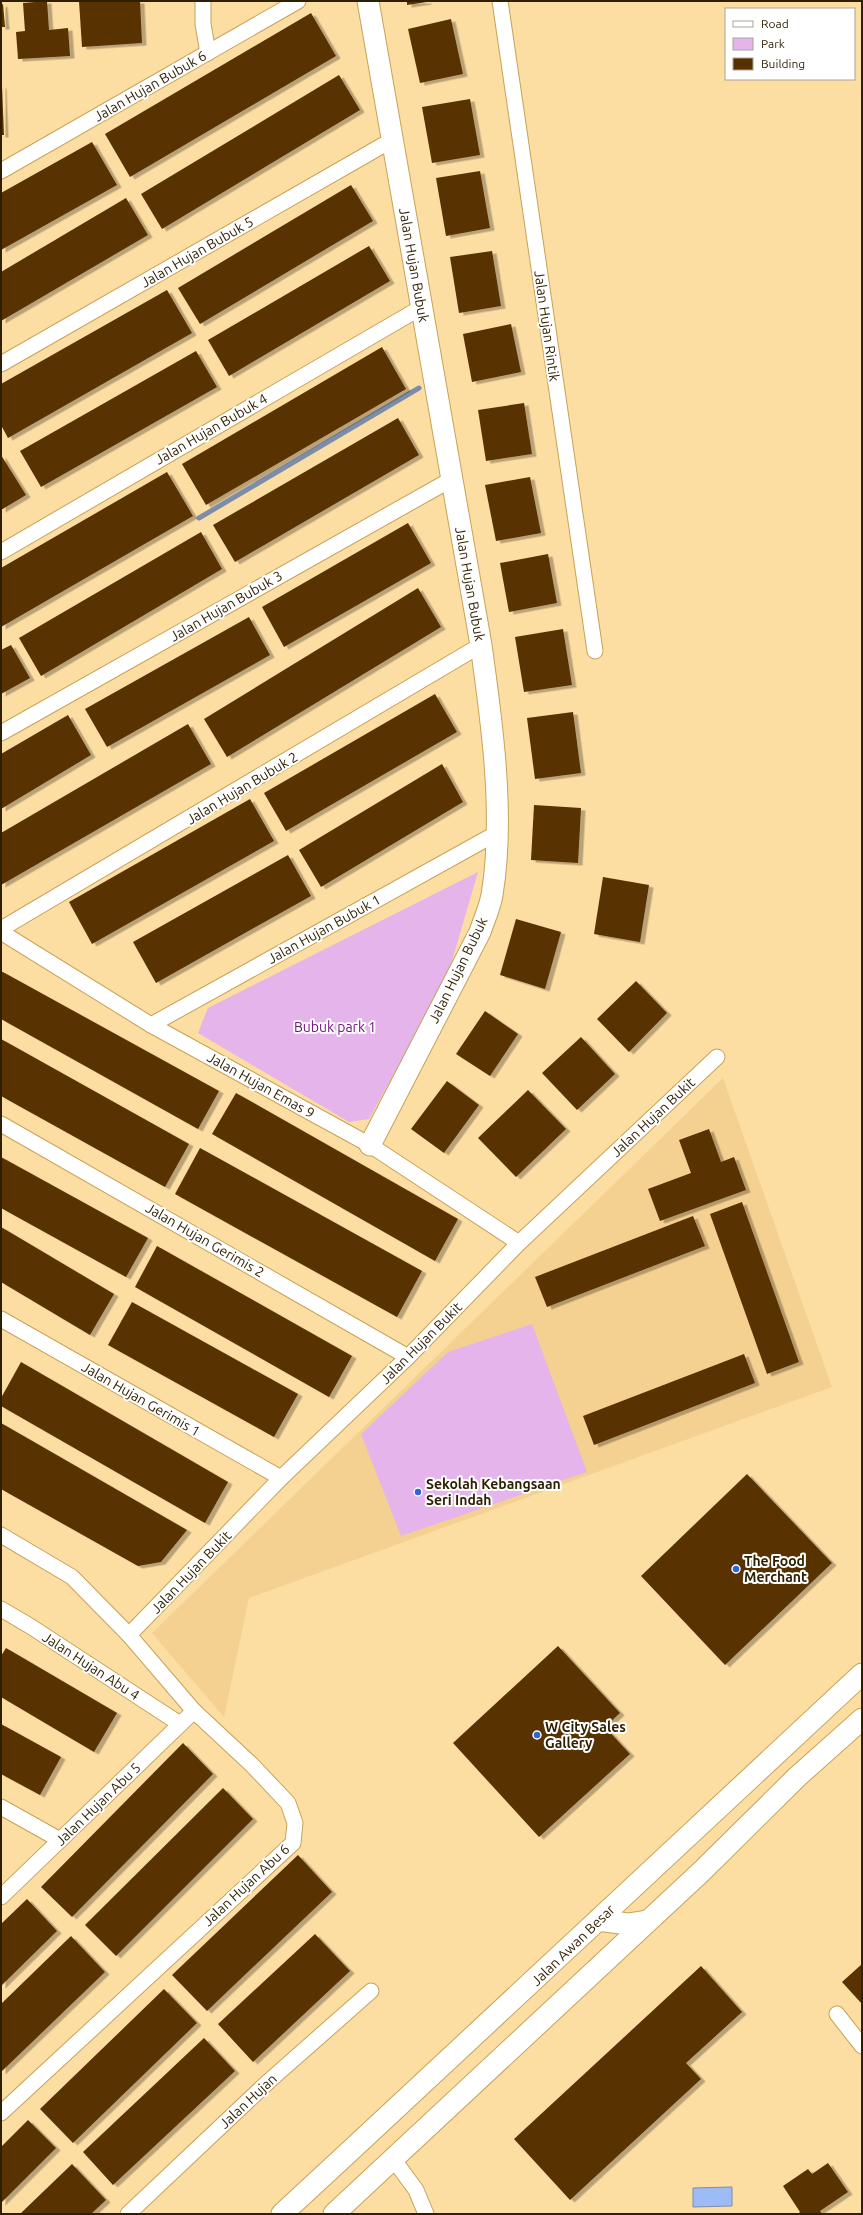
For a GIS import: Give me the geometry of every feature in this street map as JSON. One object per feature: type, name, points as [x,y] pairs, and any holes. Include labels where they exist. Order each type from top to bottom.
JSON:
[{"type":"main road","name":"Jalan Hujan Bubuk","points":[[368,1],[481,645],[494,731],[497,833],[492,896],[480,932],[370,1145]]},
{"type":"main road","name":"Jalan Awan Besar","points":[[282,2214],[862,1674]]},
{"type":"main road","points":[[334,2214],[394,2160],[648,1920],[702,1871],[797,1777],[862,1719]]},
{"type":"main road","points":[[598,1920],[628,1924],[648,1920]]},
{"type":"street","points":[[203,1],[203,24],[208,53]]},
{"type":"street","name":"Jalan Hujan Bubuk 6","points":[[1,171],[298,1]]},
{"type":"street","name":"Jalan Hujan Rintik","points":[[500,1],[595,651]]},
{"type":"street","name":"Jalan Hujan Bubuk 5","points":[[1,364],[392,140]]},
{"type":"street","name":"Jalan Hujan Bubuk 4","points":[[1,552],[422,307]]},
{"type":"street","name":"Jalan Hujan Bubuk 3","points":[[1,733],[452,478]]},
{"type":"street","name":"Jalan Hujan Bubuk 2","points":[[1,929],[481,645]]},
{"type":"street","name":"Jalan Hujan Bubuk 1","points":[[151,1025],[497,833]]},
{"type":"street","name":"Jalan Hujan Emas 9","points":[[1,932],[151,1025],[370,1145],[519,1243]]},
{"type":"street","name":"Jalan Hujan Bukit","points":[[129,1635],[281,1478],[408,1357],[519,1243],[717,1057]]},
{"type":"street","name":"Jalan Hujan Gerimis 2","points":[[1,1124],[408,1357]]},
{"type":"street","name":"Jalan Hujan Gerimis 1","points":[[1,1319],[281,1478]]},
{"type":"street","name":"Jalan Hujan Abu 6","points":[[1,1535],[72,1577],[129,1635],[194,1710],[252,1765],[288,1803],[295,1824],[292,1843],[1,2113]]},
{"type":"street","name":"Jalan Hujan Abu 4","points":[[1,1609],[30,1626],[180,1724]]},
{"type":"street","name":"Jalan Hujan Abu 5","points":[[1,1897],[194,1710]]},
{"type":"street","points":[[1,1807],[60,1840]]},
{"type":"street","name":"Jalan Hujan","points":[[128,2214],[269,2081],[371,1991]]},
{"type":"street","points":[[838,2014],[862,2046]]},
{"type":"street","points":[[394,2160],[416,2190],[426,2214]]},
{"type":"shaded area","name":"Sekolah Kebangsaan Seri Indah","points":[[723,1078],[832,1387],[249,1598],[224,1717],[152,1633]]},
{"type":"green space","name":"Bubuk park 1","points":[[478,872],[447,978],[369,1119],[349,1122],[198,1033],[208,1008]]},
{"type":"green space","points":[[532,1324],[587,1472],[401,1536],[361,1434],[448,1352]]},
{"type":"water","points":[[732,2187],[732,2206],[693,2207],[693,2188]]},
{"type":"building","points":[[47,1],[49,30],[68,28],[70,56],[18,59],[16,32],[25,31],[23,3]]},
{"type":"building","points":[[79,1],[140,1],[142,43],[82,47]]},
{"type":"building","points":[[407,1],[427,1],[427,2],[407,5]]},
{"type":"building","points":[[3,4],[5,27],[1,27],[1,5]]},
{"type":"building","points":[[311,13],[336,56],[130,177],[105,134]]},
{"type":"building","points":[[451,19],[463,74],[420,83],[408,29]]},
{"type":"building","points":[[339,75],[360,110],[162,229],[141,194]]},
{"type":"building","points":[[2,86],[4,135],[1,135]]},
{"type":"building","points":[[470,99],[480,155],[432,163],[422,107]]},
{"type":"building","points":[[92,142],[117,185],[1,250],[1,193]]},
{"type":"building","points":[[480,171],[490,228],[446,236],[436,178]]},
{"type":"building","points":[[351,185],[373,221],[200,324],[178,288]]},
{"type":"building","points":[[126,198],[148,235],[1,321],[1,272]]},
{"type":"building","points":[[369,246],[390,281],[229,376],[208,340]]},
{"type":"building","points":[[492,251],[501,306],[459,313],[450,257]]},
{"type":"building","points":[[167,290],[192,333],[8,438],[1,425],[1,384]]},
{"type":"building","points":[[511,324],[521,372],[472,382],[463,334]]},
{"type":"building","points":[[382,347],[406,389],[206,505],[182,464]]},
{"type":"building","points":[[196,351],[217,387],[41,487],[20,451]]},
{"type":"building","points":[[524,403],[532,454],[486,461],[478,410]]},
{"type":"building","points":[[398,418],[419,455],[235,562],[213,525]]},
{"type":"building","points":[[1,455],[26,495],[1,510]]},
{"type":"building","points":[[167,472],[193,516],[1,627],[1,568]]},
{"type":"building","points":[[530,477],[541,533],[496,541],[485,485]]},
{"type":"building","points":[[408,523],[431,563],[284,647],[262,607]]},
{"type":"building","points":[[201,532],[222,569],[41,676],[19,638]]},
{"type":"building","points":[[548,554],[557,603],[509,612],[500,563]]},
{"type":"building","points":[[418,588],[441,627],[227,757],[204,719]]},
{"type":"building","points":[[249,617],[270,655],[107,747],[85,709]]},
{"type":"building","points":[[563,629],[572,685],[524,692],[515,637]]},
{"type":"building","points":[[11,645],[30,678],[1,694],[1,650]]},
{"type":"building","points":[[435,694],[457,732],[286,831],[264,793]]},
{"type":"building","points":[[573,712],[581,773],[535,779],[527,718]]},
{"type":"building","points":[[68,715],[91,755],[1,809],[1,754]]},
{"type":"building","points":[[188,724],[211,764],[1,885],[1,833]]},
{"type":"building","points":[[442,764],[463,802],[321,887],[299,850]]},
{"type":"building","points":[[250,799],[274,841],[92,944],[69,902]]},
{"type":"building","points":[[534,805],[581,808],[578,863],[531,860]]},
{"type":"building","points":[[288,855],[311,896],[156,983],[133,942]]},
{"type":"building","points":[[603,877],[649,885],[640,942],[594,934]]},
{"type":"building","points":[[516,919],[561,932],[545,989],[500,975]]},
{"type":"building","points":[[1,971],[219,1091],[198,1129],[1,1019]]},
{"type":"building","points":[[636,981],[667,1013],[629,1052],[597,1019]]},
{"type":"building","points":[[485,1011],[518,1034],[490,1076],[456,1054]]},
{"type":"building","points":[[581,1037],[615,1074],[577,1110],[542,1073]]},
{"type":"building","points":[[1,1039],[189,1144],[165,1187],[1,1096]]},
{"type":"building","points":[[447,1081],[479,1105],[444,1153],[411,1129]]},
{"type":"building","points":[[528,1090],[566,1129],[516,1177],[478,1138]]},
{"type":"building","points":[[236,1093],[458,1219],[435,1261],[212,1134]]},
{"type":"building","points":[[709,1129],[721,1162],[734,1157],[746,1190],[660,1221],[648,1189],[691,1173],[679,1140]]},
{"type":"building","points":[[200,1148],[422,1271],[397,1317],[175,1194]]},
{"type":"building","points":[[1,1157],[148,1238],[126,1277],[1,1208]]},
{"type":"building","points":[[742,1202],[799,1362],[767,1374],[710,1214]]},
{"type":"building","points":[[693,1216],[705,1246],[547,1307],[535,1277]]},
{"type":"building","points":[[1,1227],[114,1294],[90,1335],[1,1282]]},
{"type":"building","points":[[157,1246],[352,1356],[329,1397],[135,1287]]},
{"type":"building","points":[[132,1302],[298,1394],[274,1437],[108,1345]]},
{"type":"building","points":[[744,1354],[755,1383],[594,1445],[583,1416]]},
{"type":"building","points":[[21,1362],[228,1482],[205,1523],[1,1406],[1,1398]]},
{"type":"building","points":[[1,1423],[187,1530],[161,1562],[138,1566],[1,1489]]},
{"type":"building","name":"The Food Merchant","points":[[747,1474],[832,1563],[725,1665],[641,1576]]},
{"type":"building","name":"W City Sales Gallery","points":[[558,1646],[620,1713],[605,1727],[630,1754],[539,1837],[453,1743]]},
{"type":"building","points":[[6,1648],[117,1713],[94,1752],[1,1697],[1,1656]]},
{"type":"building","points":[[1,1724],[61,1757],[40,1795],[1,1774]]},
{"type":"building","points":[[183,1743],[213,1774],[72,1917],[41,1887]]},
{"type":"building","points":[[223,1788],[253,1819],[116,1956],[85,1925]]},
{"type":"building","points":[[298,1855],[332,1892],[207,2011],[172,1975]]},
{"type":"building","points":[[27,1899],[57,1931],[1,1986],[1,1924]]},
{"type":"building","points":[[315,1934],[350,1971],[253,2062],[218,2024]]},
{"type":"building","points":[[71,1936],[105,1972],[1,2072],[1,2004]]},
{"type":"building","points":[[862,1964],[862,2004],[842,1982]]},
{"type":"building","points":[[701,1966],[742,2012],[686,2063],[701,2079],[570,2200],[514,2139]]},
{"type":"building","points":[[164,1989],[197,2023],[73,2143],[40,2109]]},
{"type":"building","points":[[204,2038],[235,2071],[113,2185],[83,2152]]},
{"type":"building","points":[[28,2120],[56,2148],[1,2203],[1,2147]]},
{"type":"building","points":[[828,2163],[848,2192],[820,2211],[822,2214],[798,2214],[800,2212],[783,2186],[808,2169],[812,2174]]},
{"type":"building","points":[[72,2164],[106,2200],[91,2214],[20,2214]]},
{"type":"waterway","points":[[199,518],[419,388]]},
{"type":"place","name":"Sekolah Kebangsaan Seri Indah","points":[[418,1492]]},
{"type":"place","name":"The Food Merchant","points":[[736,1569]]},
{"type":"place","name":"W City Sales Gallery","points":[[537,1735]]}]
